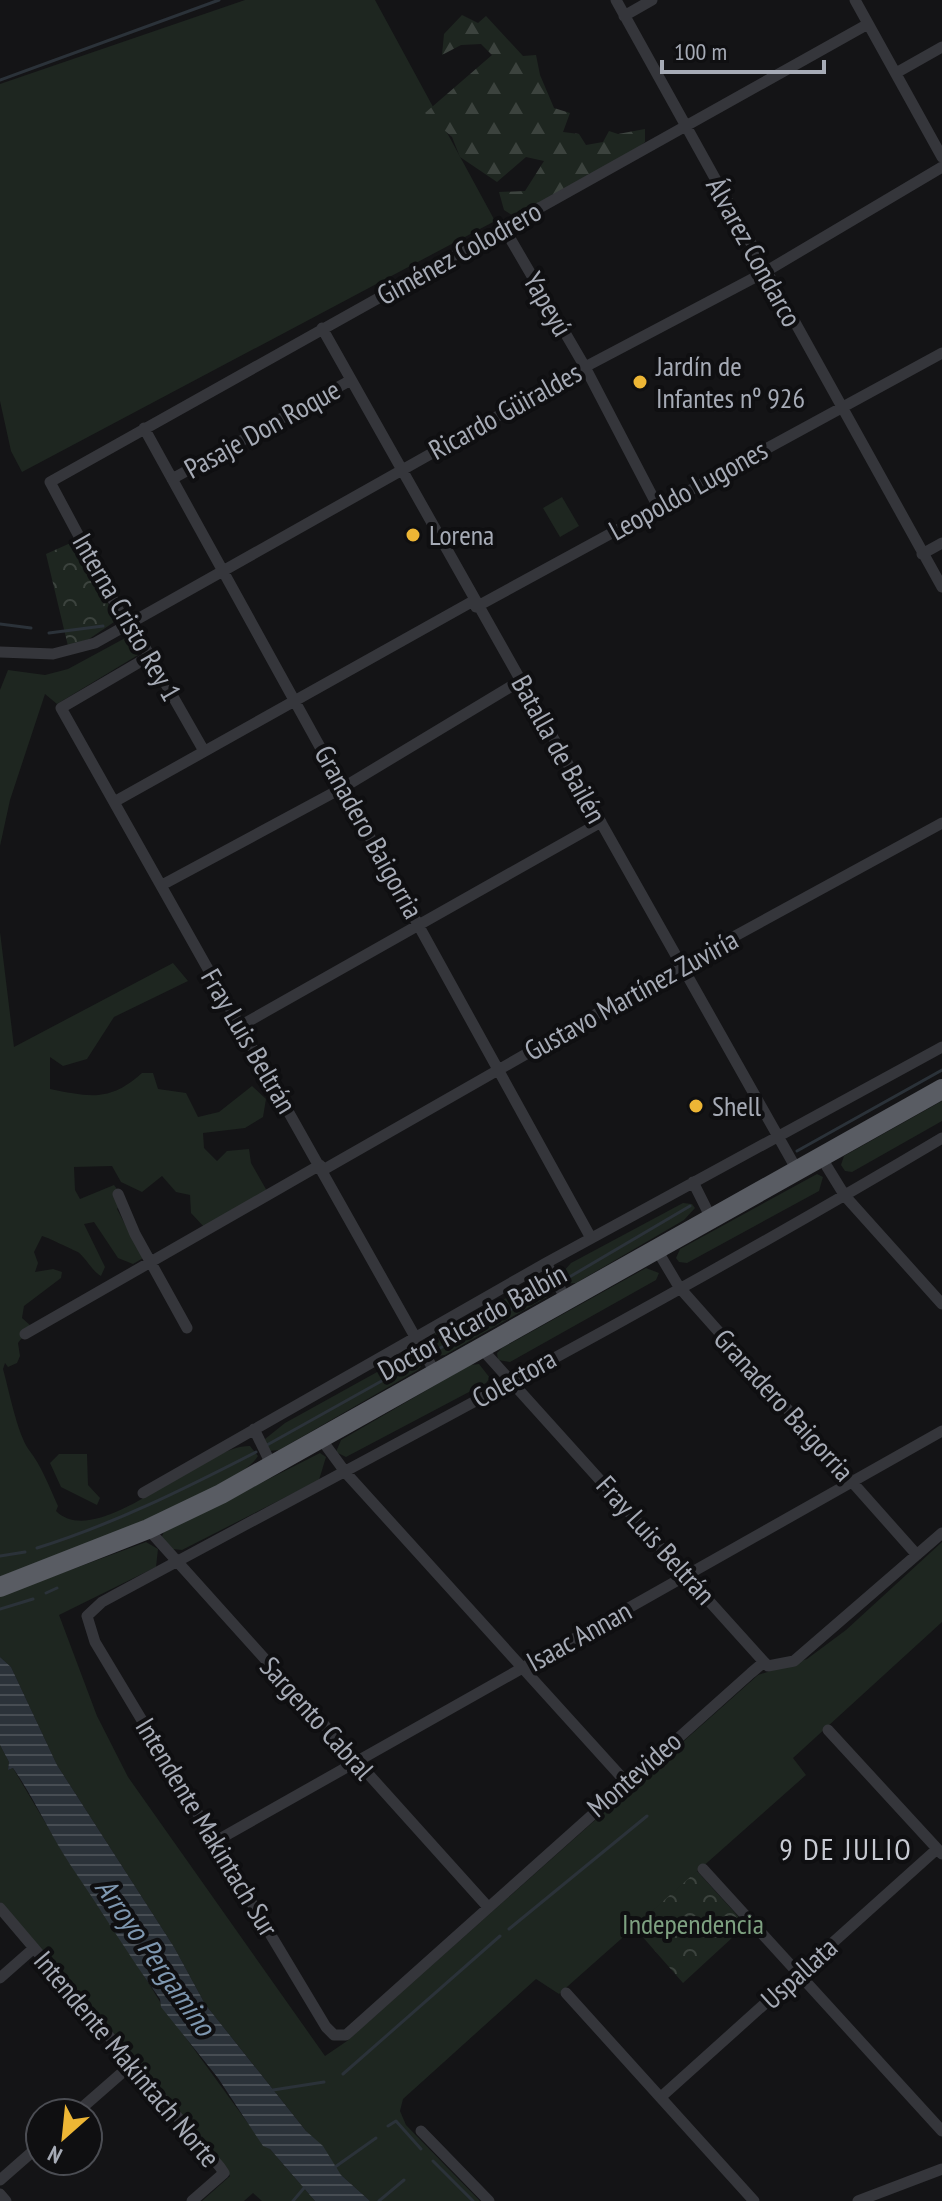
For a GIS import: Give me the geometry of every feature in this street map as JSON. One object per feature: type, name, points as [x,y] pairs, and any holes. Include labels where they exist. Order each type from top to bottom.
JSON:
[{"type":"highway","name":"Doctor Ricardo Balbín","points":[[8,1584],[148,1529],[272,1466],[942,1089]]},
{"type":"street","name":"Álvarez Condarco","points":[[616,0],[942,587]]},
{"type":"street","points":[[624,16],[652,0]]},
{"type":"street","points":[[855,0],[942,157]]},
{"type":"street","name":"Giménez Colodrero","points":[[50,482],[868,24]]},
{"type":"street","points":[[896,73],[942,47]]},
{"type":"street","name":"Ricardo Güiraldes","points":[[0,652],[67,652],[131,623],[585,367],[765,272],[942,167]]},
{"type":"street","name":"Yapeyú","points":[[504,228],[585,367],[658,507]]},
{"type":"street","name":"Batalla de Bailén","points":[[322,328],[797,1170]]},
{"type":"street","name":"Leopoldo Lugones","points":[[114,802],[942,353]]},
{"type":"street","name":"Pasaje Don Roque","points":[[172,479],[351,380]]},
{"type":"street","name":"Granadero Baigorria","points":[[144,428],[591,1238]]},
{"type":"street","name":"Interna Cristo Rey 1","points":[[50,482],[120,613],[131,623],[204,751]]},
{"type":"street","points":[[922,554],[942,543]]},
{"type":"street","name":"Fray Luis Beltrán","points":[[150,656],[61,708],[436,1374]]},
{"type":"street","points":[[162,885],[344,787],[520,681]]},
{"type":"street","points":[[240,1026],[601,822]]},
{"type":"street","name":"Gustavo Martínez Zuviría","points":[[25,1334],[682,965],[942,823]]},
{"type":"street","points":[[143,1493],[546,1263],[942,1047]]},
{"type":"street","name":"Colectora","points":[[87,1616],[102,1602],[346,1473],[510,1379],[845,1196],[942,1138]]},
{"type":"street","points":[[821,1157],[845,1196],[942,1304]]},
{"type":"street","points":[[693,1182],[711,1218]]},
{"type":"street","points":[[118,1194],[150,1262],[187,1328]]},
{"type":"street","name":"Granadero Baigorria","points":[[657,1250],[679,1287],[917,1555]]},
{"type":"street","points":[[546,1263],[567,1301]]},
{"type":"street","name":"Fray Luis Beltrán","points":[[481,1348],[764,1662]]},
{"type":"street","points":[[254,1429],[272,1466]]},
{"type":"street","name":"Isaac Annan","points":[[216,1841],[942,1431]]},
{"type":"street","points":[[321,1439],[346,1473],[625,1781]]},
{"type":"street","name":"Sargento Cabral","points":[[148,1529],[175,1563],[487,1906]]},
{"type":"street","points":[[764,1662],[768,1666],[781,1666],[794,1661],[942,1533]]},
{"type":"street","name":"Intendente Makintach Sur","points":[[87,1616],[95,1642],[334,2035]]},
{"type":"street","name":"Montevideo","points":[[334,2035],[346,2035],[625,1781],[764,1662]]},
{"type":"street","points":[[828,1730],[939,1852]]},
{"type":"street","name":"Uspallata","points":[[661,2097],[939,1852]]},
{"type":"street","points":[[703,1869],[942,2131]]},
{"type":"street","name":"Intendente Makintach Norte","points":[[0,1908],[224,2173],[192,2201]]},
{"type":"street","points":[[0,1978],[34,1948]]},
{"type":"street","points":[[566,1993],[754,2201]]},
{"type":"street","points":[[94,2097],[132,2064]]},
{"type":"street","points":[[421,2131],[489,2201]]},
{"type":"street","points":[[0,2180],[24,2159]]},
{"type":"street","points":[[858,2201],[942,2169]]},
{"type":"street","points":[[0,2194],[6,2201]]},
{"type":"green space","points":[[245,0],[375,0],[495,221],[22,472],[11,451],[0,401],[0,84]]},
{"type":"green space","points":[[462,15],[478,23],[486,16],[523,56],[536,55],[540,75],[554,108],[570,113],[563,132],[579,134],[586,145],[603,142],[609,131],[618,134],[645,129],[645,142],[626,157],[515,217],[504,210],[499,192],[525,191],[544,161],[526,157],[497,182],[460,157],[452,137],[425,113],[492,55],[481,44],[461,45],[442,55],[444,34]]},
{"type":"green space","points":[[562,497],[579,526],[560,537],[543,508]]},
{"type":"green space","points":[[75,541],[114,615],[114,622],[89,639],[68,646],[46,554]]},
{"type":"green space","points":[[127,637],[138,655],[57,704],[45,694],[10,800],[0,846],[0,690],[8,670],[45,675],[68,669]]},
{"type":"green space","points":[[0,932],[14,1047],[173,963],[188,981],[114,1017],[87,1059],[63,1066],[50,1057],[50,1089],[99,1095],[120,1089],[142,1073],[153,1073],[158,1089],[186,1093],[198,1117],[219,1112],[252,1086],[266,1099],[263,1117],[245,1128],[203,1133],[204,1148],[217,1161],[227,1151],[249,1149],[251,1163],[267,1191],[205,1228],[191,1213],[190,1195],[176,1192],[162,1176],[142,1192],[121,1182],[112,1166],[74,1167],[75,1190],[80,1199],[114,1185],[125,1200],[117,1209],[143,1258],[133,1264],[118,1258],[94,1222],[84,1224],[105,1267],[101,1276],[78,1252],[42,1236],[34,1252],[38,1263],[35,1272],[53,1269],[62,1272],[61,1278],[24,1306],[22,1318],[31,1326],[18,1343],[20,1356],[17,1363],[8,1367],[5,1363],[3,1369],[21,1433],[48,1483],[58,1506],[56,1511],[75,1520],[98,1518],[123,1509],[229,1450],[250,1446],[258,1456],[216,1487],[180,1504],[0,1577]]},
{"type":"green space","points":[[942,1101],[942,1121],[852,1172],[845,1171],[841,1165],[844,1156]]},
{"type":"green space","points":[[817,1174],[823,1177],[819,1191],[687,1263],[679,1262],[676,1258],[680,1249]]},
{"type":"green space","points":[[683,1203],[692,1204],[695,1208],[684,1220],[576,1283],[563,1284],[563,1272],[571,1263]]},
{"type":"green space","points":[[646,1268],[659,1273],[656,1280],[510,1362],[498,1360],[497,1353],[502,1348]]},
{"type":"green space","points":[[541,1281],[553,1286],[547,1297],[445,1355],[437,1356],[428,1343],[435,1333]]},
{"type":"green space","points":[[415,1351],[423,1364],[418,1370],[279,1450],[269,1451],[264,1447],[265,1439],[285,1423]]},
{"type":"green space","points":[[479,1364],[490,1378],[486,1383],[346,1457],[336,1452],[341,1440],[470,1365]]},
{"type":"green space","points":[[320,1453],[326,1457],[319,1480],[182,1550],[172,1549],[161,1538],[164,1532]]},
{"type":"green space","points":[[59,1454],[87,1454],[88,1485],[100,1498],[97,1505],[61,1487],[50,1463]]},
{"type":"green space","points":[[146,1542],[158,1549],[156,1567],[59,1615],[97,1716],[128,1777],[325,2056],[347,2041],[758,1675],[807,1659],[846,1630],[942,1542],[942,1622],[793,1758],[806,1775],[559,1994],[536,1979],[403,2099],[400,2111],[406,2125],[480,2201],[370,2201],[341,2175],[205,2004],[174,1947],[57,1765],[11,1667],[0,1657],[0,1596]]},
{"type":"green space","points":[[0,1745],[9,1762],[8,1770],[13,1768],[68,1861],[102,1907],[162,2005],[250,2126],[315,2201],[262,2201],[253,2193],[244,2201],[202,2201],[230,2176],[0,1902]]},
{"type":"green space","name":"Independencia","points":[[697,1871],[746,1925],[683,1983],[634,1927]]},
{"type":"water","name":"Arroyo Pergamino","points":[[0,1657],[11,1667],[57,1765],[174,1947],[205,2004],[306,2131],[323,2146],[341,2175],[370,2201],[315,2201],[270,2149],[263,2146],[218,2078],[161,2007],[160,1999],[69,1863],[21,1779],[13,1768],[8,1770],[9,1762],[0,1745]]},
{"type":"waterway","points":[[0,80],[219,0]]},
{"type":"waterway","points":[[0,624],[31,628]]},
{"type":"waterway","points":[[49,633],[103,626]]},
{"type":"waterway","points":[[797,1151],[942,1070]]},
{"type":"waterway","points":[[566,1279],[690,1206]]},
{"type":"waterway","points":[[433,1352],[551,1287]]},
{"type":"waterway","points":[[267,1445],[421,1359]]},
{"type":"waterway","points":[[37,1548],[121,1517],[256,1452]]},
{"type":"waterway","points":[[0,1556],[25,1552]]},
{"type":"waterway","points":[[46,1593],[57,1588]]},
{"type":"waterway","points":[[0,1609],[33,1599]]},
{"type":"waterway","points":[[509,1929],[647,1816]]},
{"type":"waterway","points":[[343,2074],[500,1936]]},
{"type":"waterway","points":[[273,2090],[324,2082]]},
{"type":"waterway","points":[[388,2126],[396,2121],[421,2149]]},
{"type":"waterway","points":[[335,2167],[376,2138]]},
{"type":"waterway","points":[[433,2161],[473,2201]]},
{"type":"waterway","points":[[379,2201],[404,2180]]},
{"type":"waterway","points":[[293,2201],[304,2188]]},
{"type":"place","name":"Jardín de Infantes nº 926","points":[[640,382]]},
{"type":"place","name":"Lorena","points":[[413,535]]},
{"type":"place","name":"Shell","points":[[696,1106]]},
{"type":"district","name":"9 DE JULIO","points":[[846,1850]]}]
